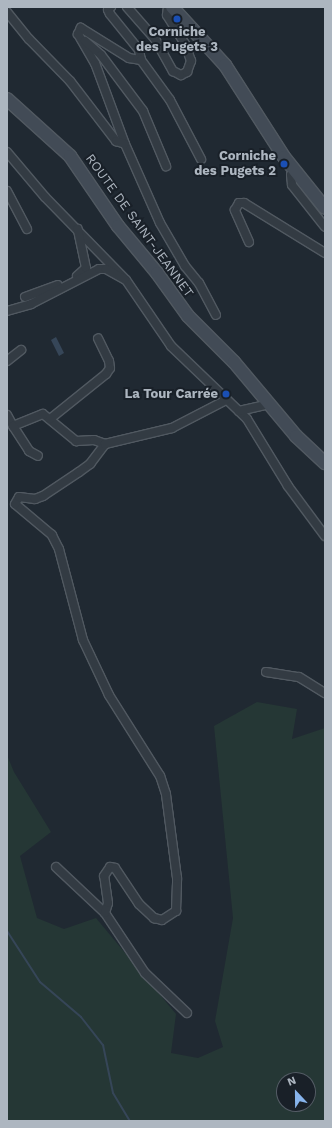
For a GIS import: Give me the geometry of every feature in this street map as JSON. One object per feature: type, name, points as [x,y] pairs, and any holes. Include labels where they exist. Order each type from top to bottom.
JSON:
[{"type":"main road","points":[[172,7],[225,65],[264,127],[325,208]]},
{"type":"main road","name":"ROUTE DE SAINT-JEANNET","points":[[7,99],[70,156],[118,226],[157,273],[188,316],[234,362],[296,436],[325,463]]},
{"type":"street","points":[[111,7],[108,10],[110,14],[139,50],[141,60],[170,100],[201,159]]},
{"type":"street","points":[[127,7],[155,39],[174,71],[181,75],[187,72],[191,61],[185,44],[167,15],[168,7]]},
{"type":"street","points":[[7,12],[70,81],[116,141],[125,144]]},
{"type":"street","points":[[141,60],[129,58],[81,28],[78,30],[95,63],[125,144],[173,247],[184,266],[199,283],[216,315]]},
{"type":"street","points":[[81,38],[101,55],[143,111],[166,166]]},
{"type":"street","points":[[7,152],[45,197],[78,229],[126,280],[171,346],[239,411],[253,428],[288,486],[325,536]]},
{"type":"street","points":[[295,170],[291,175],[292,185],[325,227]]},
{"type":"street","points":[[7,191],[27,229]]},
{"type":"street","points":[[248,242],[235,210],[239,203],[244,203],[325,253]]},
{"type":"street","points":[[25,297],[70,280],[84,272],[86,268],[78,229]]},
{"type":"street","points":[[7,311],[31,304],[100,269],[106,269],[117,278],[126,280]]},
{"type":"street","points":[[50,419],[106,374],[110,368],[109,361],[98,338]]},
{"type":"street","points":[[7,361],[21,350]]},
{"type":"street","points":[[14,426],[42,414],[50,419],[67,436],[76,441],[94,440],[105,444],[172,428],[226,400]]},
{"type":"street","points":[[239,411],[269,404]]},
{"type":"street","points":[[7,415],[29,451],[38,456]]},
{"type":"street","points":[[105,444],[90,464],[79,472],[43,496],[35,499],[20,497],[15,504],[52,535],[59,549],[83,640],[109,695],[160,776],[166,794],[177,878],[176,911],[162,920],[154,918],[139,904],[115,868],[110,867],[104,876],[108,903],[105,913]]},
{"type":"street","points":[[266,672],[299,677],[325,693]]},
{"type":"street","points":[[56,867],[105,913],[145,973],[187,1013]]},
{"type":"shaded area","points":[[257,702],[297,709],[292,739],[325,728],[325,1121],[7,1121],[7,755],[14,772],[51,832],[20,856],[37,918],[64,929],[96,918],[176,1014],[171,1053],[198,1058],[223,1047],[215,1021],[233,918],[214,726]]},
{"type":"water","points":[[56,337],[64,353],[59,356],[51,340]]},
{"type":"waterway","points":[[7,931],[40,982],[81,1017],[103,1045],[113,1093],[130,1121]]},
{"type":"place","name":"Corniche des Pugets 3","points":[[177,19]]},
{"type":"place","name":"Corniche des Pugets 2","points":[[284,164]]},
{"type":"place","name":"La Tour Carrée","points":[[226,394]]}]
